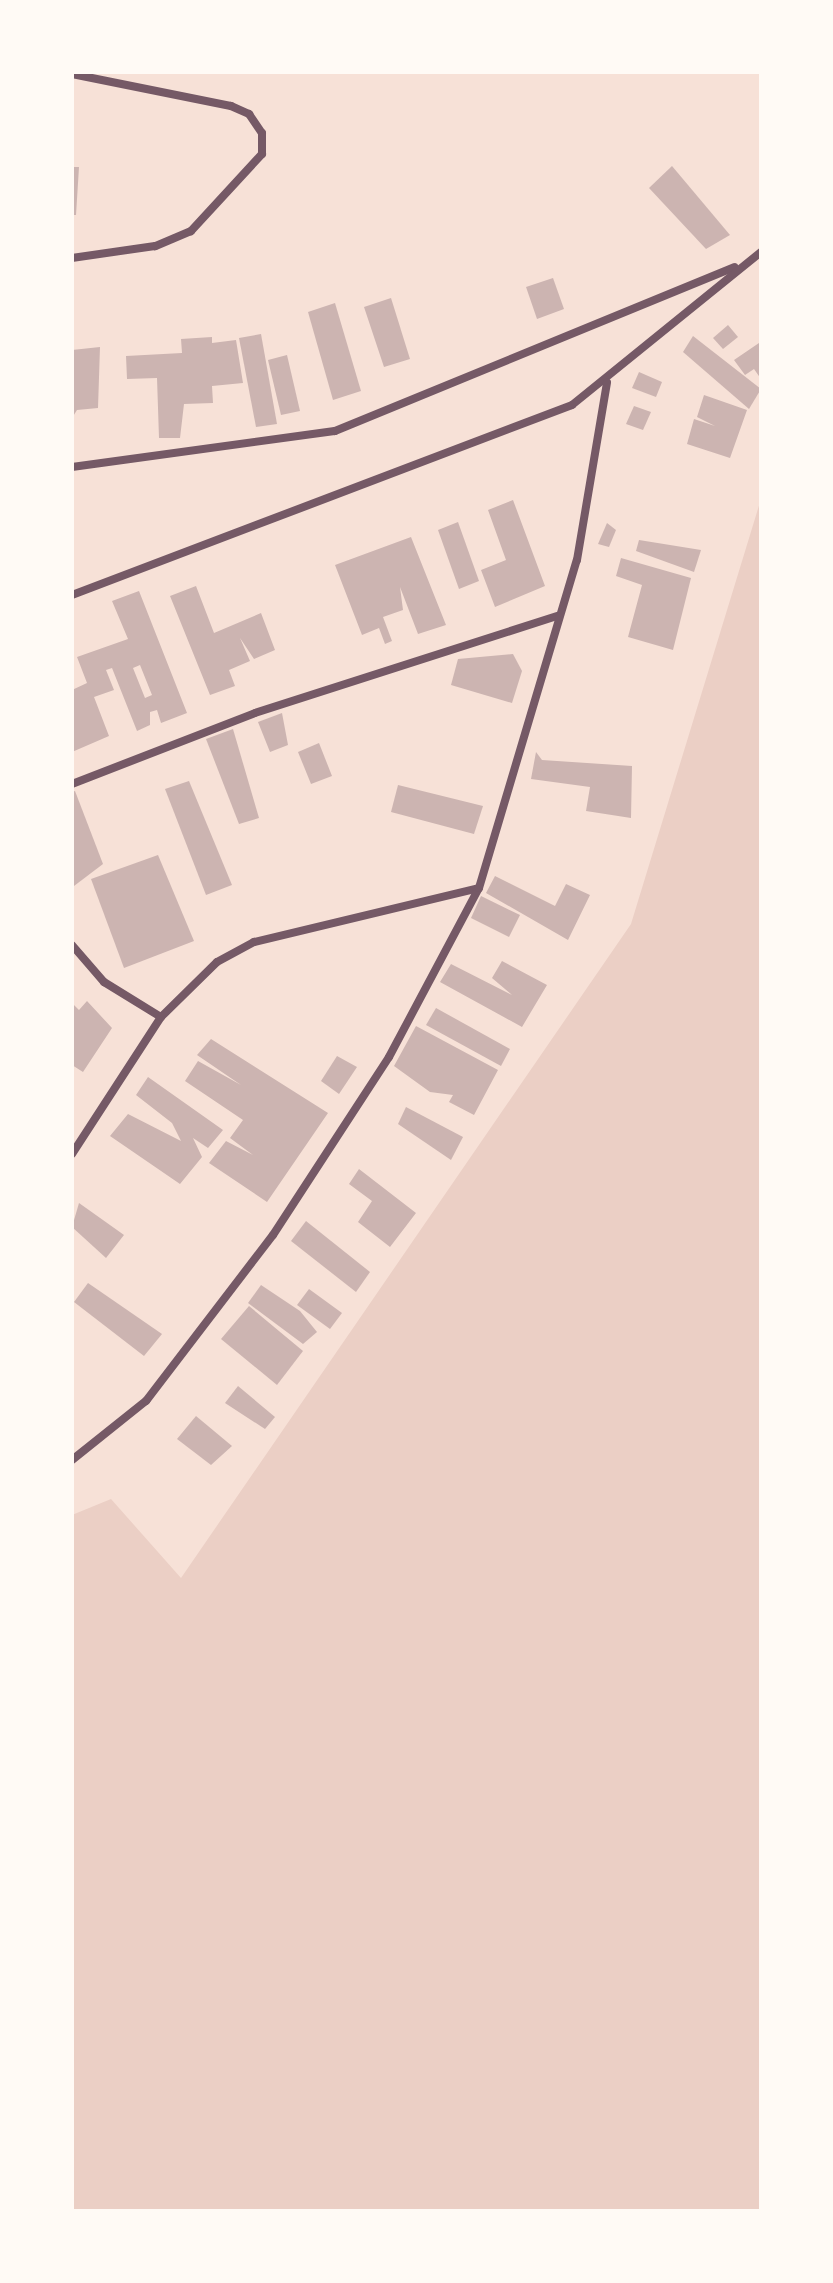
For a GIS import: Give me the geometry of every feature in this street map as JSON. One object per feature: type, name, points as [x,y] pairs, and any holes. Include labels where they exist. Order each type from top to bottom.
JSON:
[{"type":"street","points":[[72,74],[231,106],[249,114],[262,133],[262,154],[191,231],[155,246],[72,258]]},
{"type":"street","points":[[72,595],[528,423],[607,383],[743,264],[761,252]]},
{"type":"street","points":[[72,467],[335,431],[743,264]]},
{"type":"street","points":[[72,1460],[146,1401],[273,1235],[389,1057],[479,888],[595,482],[607,383]]},
{"type":"street","points":[[72,784],[255,713],[558,616]]},
{"type":"street","points":[[72,1154],[161,1017],[194,979],[254,942],[479,888]]},
{"type":"street","points":[[72,945],[104,982],[161,1017]]},
{"type":"shaded area","points":[[761,499],[761,2211],[72,2211],[72,1515],[111,1499],[181,1578],[631,924]]},
{"type":"building","points":[[672,166],[730,235],[706,249],[649,188]]},
{"type":"building","points":[[72,167],[79,167],[76,215],[72,215]]},
{"type":"building","points":[[553,278],[564,309],[537,319],[526,287]]},
{"type":"building","points":[[391,298],[410,359],[384,367],[364,307]]},
{"type":"building","points":[[335,303],[361,391],[333,400],[308,312]]},
{"type":"building","points":[[728,325],[738,337],[723,349],[713,338]]},
{"type":"building","points":[[261,334],[277,424],[256,427],[239,338]]},
{"type":"building","points":[[693,336],[761,389],[749,409],[683,352]]},
{"type":"building","points":[[212,337],[212,343],[236,340],[243,383],[212,386],[213,403],[184,404],[180,438],[159,438],[157,378],[127,379],[126,356],[182,353],[181,339]]},
{"type":"building","points":[[759,343],[761,379],[754,369],[745,375],[734,360]]},
{"type":"building","points":[[100,347],[98,408],[77,410],[72,418],[72,350]]},
{"type":"building","points":[[287,355],[300,411],[281,415],[268,360]]},
{"type":"building","points":[[639,372],[662,382],[656,397],[632,388]]},
{"type":"building","points":[[704,395],[747,410],[730,458],[687,444],[694,419],[715,426],[697,417]]},
{"type":"building","points":[[634,406],[651,412],[643,430],[626,424]]},
{"type":"building","points":[[513,500],[545,586],[495,607],[481,570],[506,560],[488,510]]},
{"type":"building","points":[[458,522],[479,581],[459,589],[438,530]]},
{"type":"building","points":[[607,523],[616,530],[609,547],[598,544]]},
{"type":"building","points":[[411,537],[446,625],[418,634],[400,587],[403,610],[383,617],[392,641],[385,644],[379,628],[362,635],[335,565]]},
{"type":"building","points":[[639,540],[701,550],[694,572],[636,551]]},
{"type":"building","points":[[621,558],[691,578],[673,650],[628,637],[642,585],[616,576]]},
{"type":"building","points":[[196,586],[214,633],[261,613],[275,650],[254,659],[240,638],[250,661],[229,670],[235,686],[210,695],[170,596]]},
{"type":"building","points":[[139,591],[187,713],[161,723],[157,710],[150,712],[150,725],[137,731],[112,668],[106,670],[114,690],[94,697],[109,736],[72,752],[72,690],[87,683],[77,657],[128,639],[112,601]],"holes":[[[140,665],[152,695],[145,698],[133,668]]]},
{"type":"building","points":[[513,654],[522,671],[512,703],[451,685],[458,659]]},
{"type":"building","points":[[282,713],[288,745],[270,752],[258,722]]},
{"type":"building","points":[[233,729],[259,818],[239,824],[206,739]]},
{"type":"building","points":[[319,743],[332,776],[311,784],[298,752]]},
{"type":"building","points":[[536,752],[542,760],[632,766],[631,818],[586,811],[590,787],[531,779]]},
{"type":"building","points":[[189,781],[232,885],[206,895],[165,789]]},
{"type":"building","points":[[398,785],[483,806],[474,834],[391,812]]},
{"type":"building","points":[[75,791],[103,864],[74,886],[72,792]]},
{"type":"building","points":[[158,855],[194,941],[124,968],[91,879]]},
{"type":"building","points":[[495,876],[555,906],[566,884],[590,895],[568,940],[486,893]]},
{"type":"building","points":[[481,896],[520,915],[509,937],[471,918]]},
{"type":"building","points":[[502,961],[547,985],[522,1027],[440,982],[451,964],[512,995],[492,978]]},
{"type":"building","points":[[87,1001],[112,1028],[83,1072],[72,1065],[72,1003],[79,1010]]},
{"type":"building","points":[[436,1008],[510,1049],[501,1066],[426,1025]]},
{"type":"building","points":[[416,1026],[498,1070],[474,1115],[449,1102],[453,1095],[430,1092],[394,1066]]},
{"type":"building","points":[[211,1039],[328,1113],[267,1202],[209,1163],[226,1141],[253,1155],[230,1138],[243,1120],[185,1081],[198,1061],[241,1085],[197,1055]]},
{"type":"building","points":[[337,1056],[357,1067],[339,1094],[321,1081]]},
{"type":"building","points":[[148,1077],[223,1130],[208,1148],[193,1138],[202,1157],[180,1184],[110,1136],[128,1114],[181,1141],[172,1123],[136,1095]]},
{"type":"building","points":[[406,1107],[463,1137],[451,1160],[398,1124]]},
{"type":"building","points":[[359,1169],[416,1213],[390,1247],[358,1222],[372,1201],[349,1184]]},
{"type":"building","points":[[79,1203],[124,1235],[106,1258],[72,1227]]},
{"type":"building","points":[[306,1221],[370,1272],[356,1292],[291,1241]]},
{"type":"building","points":[[88,1283],[162,1334],[144,1356],[74,1302]]},
{"type":"building","points":[[261,1285],[300,1311],[317,1332],[303,1344],[248,1303]]},
{"type":"building","points":[[309,1289],[342,1313],[330,1329],[297,1305]]},
{"type":"building","points":[[249,1306],[303,1351],[277,1385],[221,1339]]},
{"type":"building","points":[[238,1386],[275,1417],[265,1429],[225,1403]]},
{"type":"building","points":[[196,1416],[232,1446],[211,1465],[177,1439]]}]
